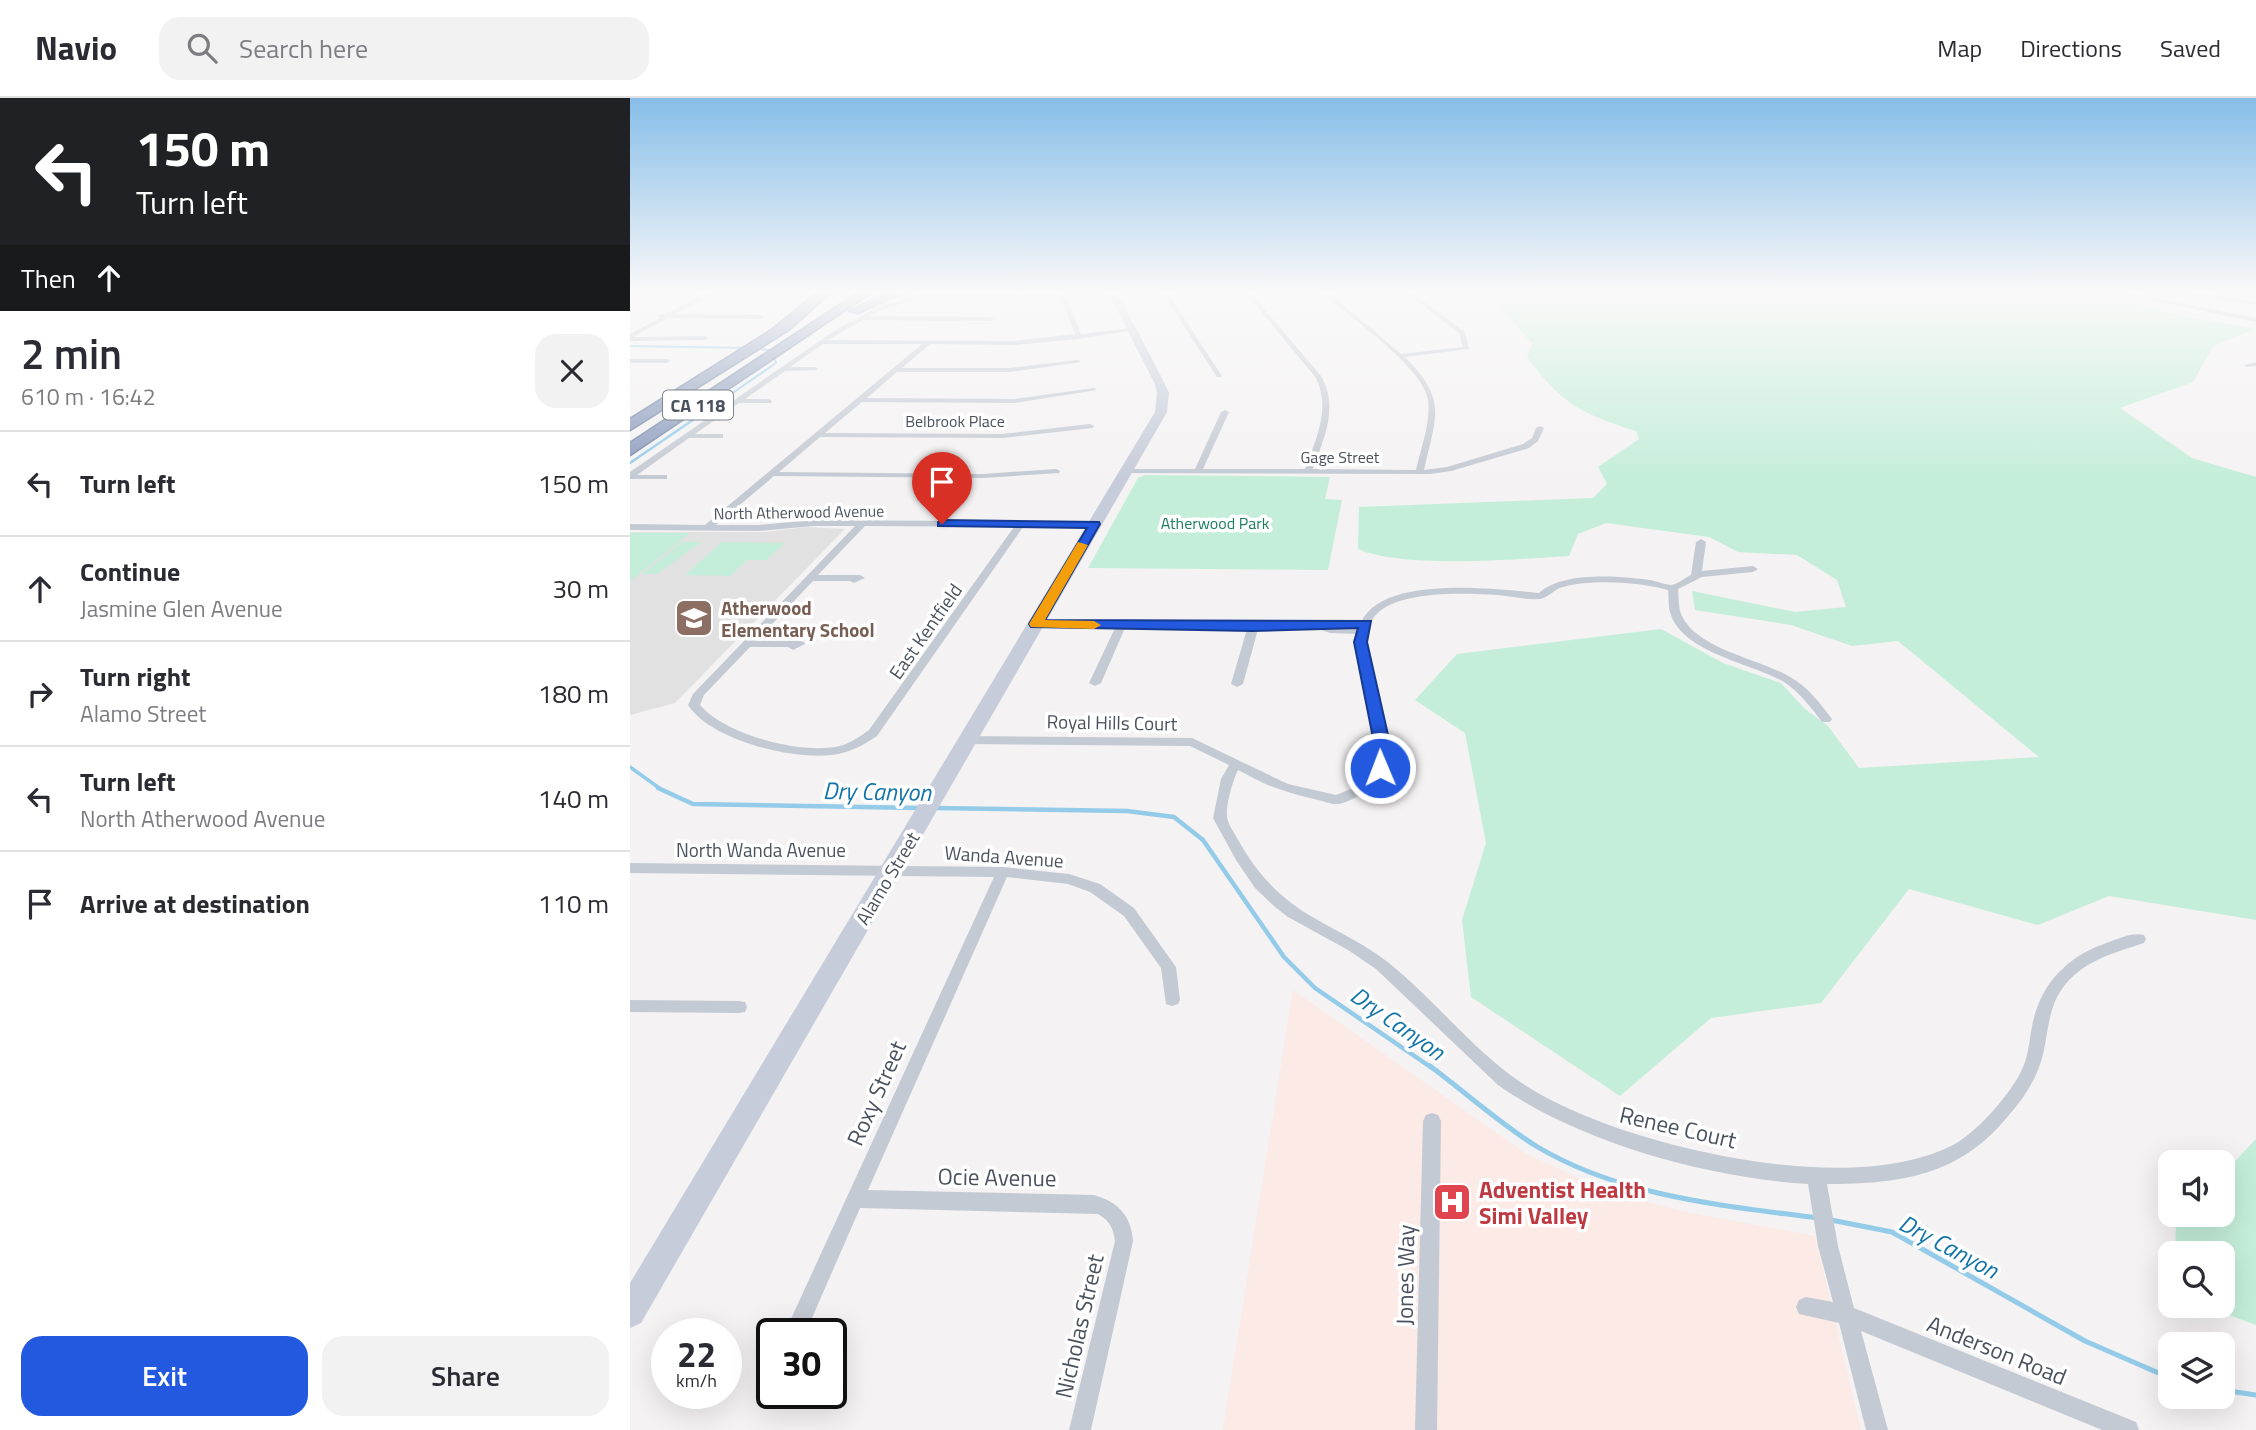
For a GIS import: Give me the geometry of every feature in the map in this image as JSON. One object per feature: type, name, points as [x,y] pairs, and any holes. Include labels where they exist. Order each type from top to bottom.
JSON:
[{"type":"highway","name":"CA 118","points":[[630,426],[744,354]]},
{"type":"highway","name":"CA 118","points":[[630,450],[774,354]]},
{"type":"main road","name":"Alamo Street","points":[[630,1312],[1161,412],[1163,403],[1160,384],[1144,354]]},
{"type":"street","points":[[630,477],[804,354]]},
{"type":"street","points":[[707,528],[914,354]]},
{"type":"street","points":[[1205,354],[1219,376]]},
{"type":"street","points":[[1300,354],[1326,390],[1327,412],[1308,471]]},
{"type":"street","points":[[1399,356],[1421,354]]},
{"type":"street","points":[[1399,356],[1419,375],[1431,395],[1419,471]]},
{"type":"street","points":[[630,361],[667,361]]},
{"type":"street","points":[[895,370],[1010,370],[1078,362]]},
{"type":"street","points":[[2247,365],[2256,364]]},
{"type":"street","points":[[784,369],[815,369]]},
{"type":"street","points":[[860,400],[1015,401],[1094,390]]},
{"type":"street","points":[[737,401],[768,401]]},
{"type":"street","points":[[1198,471],[1225,412]]},
{"type":"street","name":"Belbrook Place","points":[[819,435],[1003,436],[1090,426]]},
{"type":"street","name":"Gage Street","points":[[1126,471],[1448,470],[1518,450],[1531,443],[1540,428]]},
{"type":"street","points":[[687,436],[720,436]]},
{"type":"street","points":[[771,474],[983,476],[1055,471]]},
{"type":"street","points":[[630,477],[664,477]]},
{"type":"street","points":[[747,644],[863,523]]},
{"type":"street","name":"North Atherwood Avenue","points":[[630,527],[707,528],[863,523],[1094,524]]},
{"type":"street","name":"East Kentfield","points":[[747,644],[699,694],[694,705],[698,712],[733,735],[754,744],[791,750],[849,748],[873,733],[1021,524]]},
{"type":"street","points":[[1696,576],[1701,542]]},
{"type":"street","points":[[1036,624],[1319,626],[1330,630],[1364,627],[1380,608],[1396,598],[1417,593],[1447,590],[1541,596],[1552,586],[1565,583],[1618,581],[1648,582],[1673,588],[1696,576],[1753,569]]},
{"type":"street","points":[[810,578],[860,578],[854,580]]},
{"type":"street","points":[[1673,588],[1675,615],[1692,634],[1722,652],[1787,680],[1809,697],[1826,719]]},
{"type":"street","points":[[1095,683],[1121,625]]},
{"type":"street","points":[[1237,684],[1253,627]]},
{"type":"street","name":"Royal Hills Court","points":[[968,740],[1192,742],[1284,787],[1328,799],[1349,797],[1376,775],[1383,758],[1361,642],[1364,627]]},
{"type":"street","points":[[747,644],[800,644],[793,647]]},
{"type":"street","name":"Renee Court","points":[[1236,765],[1227,779],[1220,818],[1265,890],[1279,903],[1385,968],[1466,1049],[1494,1073],[1561,1114],[1640,1145],[1679,1155],[1817,1178],[1889,1175],[1919,1170],[1965,1147],[2022,1086],[2031,1068],[2043,1010],[2064,975],[2096,951],[2139,939]]},
{"type":"street","name":"North Wanda Avenue","points":[[630,868],[892,870]]},
{"type":"street","name":"Wanda Avenue","points":[[892,870],[1003,872],[1069,879],[1117,901],[1141,926],[1168,967],[1172,1000]]},
{"type":"street","name":"Roxy Street","points":[[801,1318],[1003,872]]},
{"type":"street","points":[[630,1006],[739,1007]]},
{"type":"street","name":"Jones Way","points":[[1426,1430],[1432,1121]]},
{"type":"street","points":[[1817,1178],[1828,1246],[1877,1430]]},
{"type":"street","name":"Ocie Avenue","points":[[854,1199],[1094,1203],[1112,1211],[1124,1233]]},
{"type":"street","name":"Nicholas Street","points":[[1080,1430],[1120,1261],[1124,1233]]},
{"type":"street","name":"Anderson Road","points":[[1806,1307],[1847,1315],[2128,1430]]},
{"type":"shaded area","name":"Atherwood Elementary School","points":[[807,527],[845,529],[675,703],[630,715],[630,532],[764,532]]},
{"type":"shaded area","name":"Adventist Health Simi Valley","points":[[1293,990],[1525,1153],[1608,1192],[1681,1211],[1815,1236],[1861,1430],[1223,1430]]},
{"type":"green space","points":[[1528,354],[2209,354],[2193,382],[2120,408],[2192,458],[2256,477],[2256,920],[2109,896],[2038,925],[1909,889],[1821,1003],[1711,1018],[1620,1096],[1471,997],[1462,920],[1486,843],[1465,733],[1415,700],[1457,654],[1661,629],[1723,663],[1781,683],[1805,709],[1828,726],[1859,768],[2039,757],[1898,641],[1852,646],[1791,625],[1695,610],[1692,591],[1795,612],[1846,607],[1837,580],[1797,555],[1738,552],[1709,537],[1606,523],[1578,534],[1569,556],[1431,561],[1402,559],[1358,549],[1359,507],[1593,498],[1607,484],[1598,467],[1639,439],[1636,431],[1600,419],[1574,405],[1551,386],[1527,357]]},
{"type":"green space","name":"Atherwood Park","points":[[1145,475],[1330,477],[1325,499],[1342,500],[1328,570],[1088,568],[1138,478]]},
{"type":"green space","points":[[630,533],[690,533],[630,581]]},
{"type":"green space","points":[[682,542],[701,542],[657,574],[642,574]]},
{"type":"green space","points":[[722,542],[785,543],[766,560],[747,560],[730,576],[685,575]]},
{"type":"green space","points":[[2256,1139],[2256,1325],[2235,1317],[2235,1241],[2175,1241],[2176,1227],[2235,1227],[2235,1161]]},
{"type":"waterway","name":"Dry Canyon","points":[[698,417],[776,363],[773,354]]},
{"type":"waterway","name":"Dry Canyon","points":[[630,463],[700,415]]},
{"type":"waterway","name":"Dry Canyon","points":[[630,767],[661,790]]},
{"type":"waterway","name":"Dry Canyon","points":[[661,790],[693,804],[919,808]]},
{"type":"waterway","name":"Dry Canyon","points":[[934,808],[1127,811],[1174,817],[1203,840],[1284,957],[1315,988],[1432,1068]]},
{"type":"waterway","name":"Dry Canyon","points":[[1430,1066],[1522,1137],[1569,1163],[1602,1177],[1637,1188],[1708,1203],[1817,1218]]},
{"type":"waterway","name":"Dry Canyon","points":[[1831,1220],[1892,1232],[2085,1341],[2158,1373]]},
{"type":"waterway","name":"Dry Canyon","points":[[2235,1392],[2256,1395]]},
{"type":"slow traffic","points":[[1082,545],[1036,624],[1094,625]]},
{"type":"place","name":"Atherwood Elementary School","points":[[694,618]]},
{"type":"place","name":"Adventist Health Simi Valley","points":[[1452,1202]]},
{"type":"route","points":[[942,524],[1094,524],[1036,624],[1253,627],[1366,623],[1361,642],[1383,748],[1380,768]]}]
